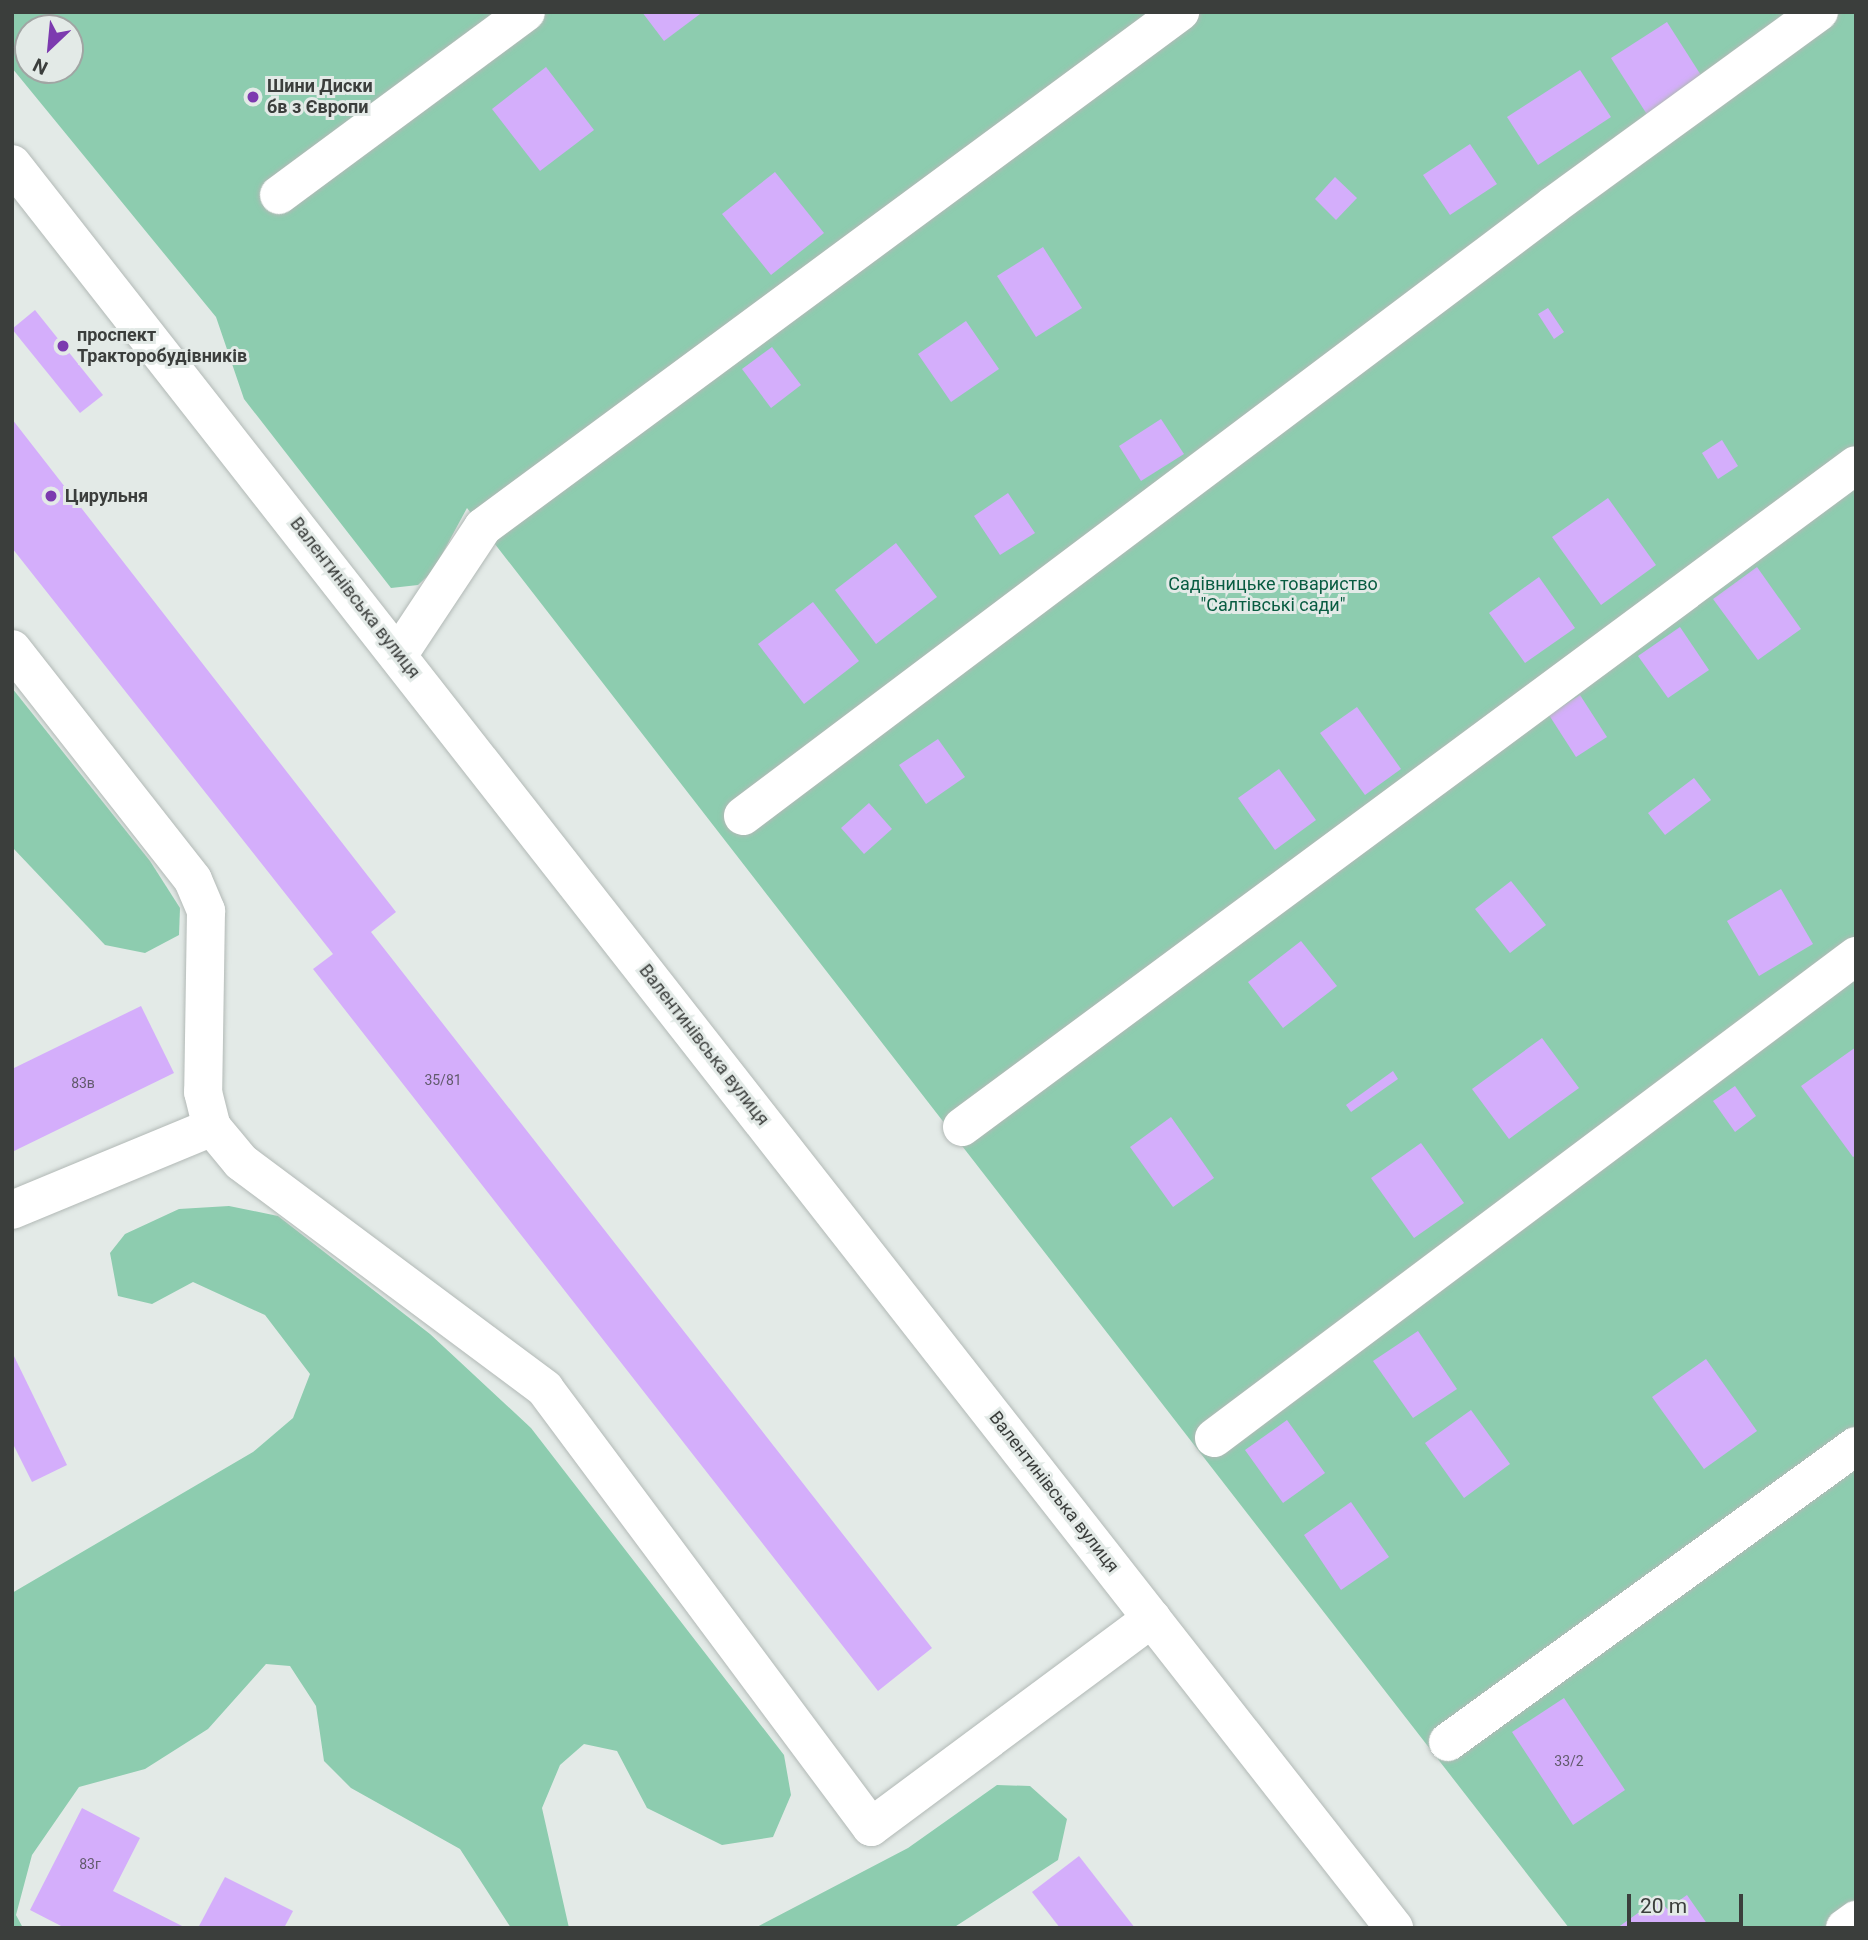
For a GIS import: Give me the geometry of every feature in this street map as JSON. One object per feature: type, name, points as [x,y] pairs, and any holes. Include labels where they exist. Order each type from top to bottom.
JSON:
[{"type":"street","points":[[279,195],[526,12]]},
{"type":"street","points":[[399,654],[483,527],[1180,12]]},
{"type":"street","points":[[743,816],[1554,205],[1819,12]]},
{"type":"street","name":"Валентинівська вулиця","points":[[12,164],[399,654],[1394,1928]]},
{"type":"street","points":[[962,1127],[1856,465]]},
{"type":"street","points":[[12,649],[193,880],[206,911],[203,1092],[212,1127],[241,1162],[545,1389],[871,1827],[1152,1618]]},
{"type":"street","points":[[1214,1438],[1856,956]]},
{"type":"street","points":[[12,1210],[212,1127]]},
{"type":"street","points":[[1448,1742],[1856,1446]]},
{"type":"street","points":[[1846,1928],[1856,1920]]},
{"type":"green space","name":"Садівницьке товариство \"Салтівські сади\"","points":[[12,12],[1856,12],[1856,1928],[1569,1928],[467,508],[433,571],[418,585],[391,588],[244,399],[216,317],[25,84],[84,84],[84,14],[14,14],[14,70]]},
{"type":"green space","points":[[12,688],[150,861],[180,908],[179,935],[145,953],[105,945],[12,847]]},
{"type":"green space","points":[[229,1206],[278,1216],[430,1334],[531,1428],[784,1755],[791,1795],[773,1837],[722,1845],[647,1808],[617,1751],[584,1744],[560,1765],[542,1808],[569,1928],[511,1928],[460,1849],[351,1788],[324,1761],[316,1706],[290,1666],[266,1664],[208,1729],[145,1769],[79,1787],[32,1855],[16,1915],[23,1928],[12,1928],[12,1593],[253,1452],[293,1418],[310,1374],[265,1315],[193,1282],[152,1304],[118,1296],[110,1253],[125,1234],[179,1209]]},
{"type":"green space","points":[[997,1785],[1030,1786],[1067,1819],[1058,1860],[953,1928],[755,1928],[908,1848]]},
{"type":"building","points":[[642,12],[699,12],[700,14],[664,41]]},
{"type":"building","points":[[1667,22],[1704,80],[1648,116],[1611,58]]},
{"type":"building","points":[[546,67],[594,130],[540,171],[492,109]]},
{"type":"building","points":[[1580,70],[1611,117],[1538,165],[1507,117]]},
{"type":"building","points":[[1470,144],[1497,184],[1450,215],[1423,175]]},
{"type":"building","points":[[775,172],[824,233],[771,275],[722,214]]},
{"type":"building","points":[[1335,177],[1357,198],[1336,220],[1315,199]]},
{"type":"building","points":[[1043,247],[1082,308],[1036,337],[997,276]]},
{"type":"building","points":[[1548,308],[1564,332],[1554,339],[1538,314]]},
{"type":"building","points":[[35,310],[103,395],[80,413],[12,329]]},
{"type":"building","points":[[966,321],[999,369],[951,402],[918,354]]},
{"type":"building","points":[[772,347],[801,385],[771,408],[742,369]]},
{"type":"building","points":[[12,419],[396,912],[371,932],[932,1648],[878,1691],[313,969],[333,954],[12,548]]},
{"type":"building","points":[[1161,419],[1184,454],[1141,481],[1119,446]]},
{"type":"building","points":[[1722,440],[1738,466],[1718,479],[1702,453]]},
{"type":"building","points":[[1008,493],[1035,533],[1000,555],[974,516]]},
{"type":"building","points":[[1608,498],[1656,565],[1601,605],[1552,537]]},
{"type":"building","points":[[896,543],[937,597],[876,644],[835,590]]},
{"type":"building","points":[[1757,567],[1801,629],[1758,660],[1713,599]]},
{"type":"building","points":[[1539,577],[1575,628],[1525,663],[1489,613]]},
{"type":"building","points":[[813,602],[859,661],[804,704],[758,644]]},
{"type":"building","points":[[1680,627],[1709,670],[1668,698],[1638,656]]},
{"type":"building","points":[[1580,695],[1607,737],[1576,757],[1549,715]]},
{"type":"building","points":[[1357,707],[1401,769],[1365,795],[1320,733]]},
{"type":"building","points":[[938,739],[965,777],[926,804],[899,765]]},
{"type":"building","points":[[1279,769],[1316,820],[1275,850],[1238,798]]},
{"type":"building","points":[[1694,778],[1711,800],[1665,835],[1648,813]]},
{"type":"building","points":[[869,803],[892,829],[864,854],[841,828]]},
{"type":"building","points":[[1511,881],[1546,925],[1510,953],[1475,909]]},
{"type":"building","points":[[1781,889],[1813,944],[1759,976],[1727,921]]},
{"type":"building","points":[[1301,941],[1337,986],[1283,1028],[1248,982]]},
{"type":"building","points":[[141,1006],[174,1073],[12,1152],[12,1069]]},
{"type":"building","points":[[1542,1038],[1579,1088],[1509,1139],[1472,1089]]},
{"type":"building","points":[[1856,1047],[1856,1155],[1853,1157],[1801,1086]]},
{"type":"building","points":[[1393,1071],[1398,1079],[1351,1112],[1346,1105]]},
{"type":"building","points":[[1735,1086],[1756,1116],[1735,1132],[1713,1101]]},
{"type":"building","points":[[1171,1117],[1214,1178],[1173,1207],[1130,1147]]},
{"type":"building","points":[[1421,1143],[1464,1203],[1414,1238],[1371,1178]]},
{"type":"building","points":[[1418,1331],[1457,1389],[1413,1418],[1373,1361]]},
{"type":"building","points":[[12,1352],[67,1465],[32,1482],[12,1442]]},
{"type":"building","points":[[1706,1359],[1757,1431],[1704,1469],[1652,1397]]},
{"type":"building","points":[[1471,1410],[1510,1464],[1464,1498],[1425,1443]]},
{"type":"building","points":[[1287,1420],[1325,1473],[1283,1503],[1245,1450]]},
{"type":"building","points":[[1351,1502],[1389,1557],[1341,1590],[1304,1535]]},
{"type":"building","points":[[1564,1698],[1625,1790],[1573,1825],[1512,1732]]},
{"type":"building","points":[[82,1808],[140,1838],[113,1891],[186,1928],[65,1928],[30,1910]]},
{"type":"building","points":[[1079,1856],[1135,1928],[1060,1928],[1032,1892]]},
{"type":"building","points":[[225,1877],[293,1911],[284,1928],[198,1928]]},
{"type":"building","points":[[1687,1895],[1710,1928],[1617,1928],[1659,1898],[1667,1909]]},
{"type":"place","name":"Шини Диски бв з Європи","points":[[253,97]]},
{"type":"place","name":"проспект Тракторобудівників","points":[[63,346]]},
{"type":"place","name":"Цирульня","points":[[51,496]]}]
